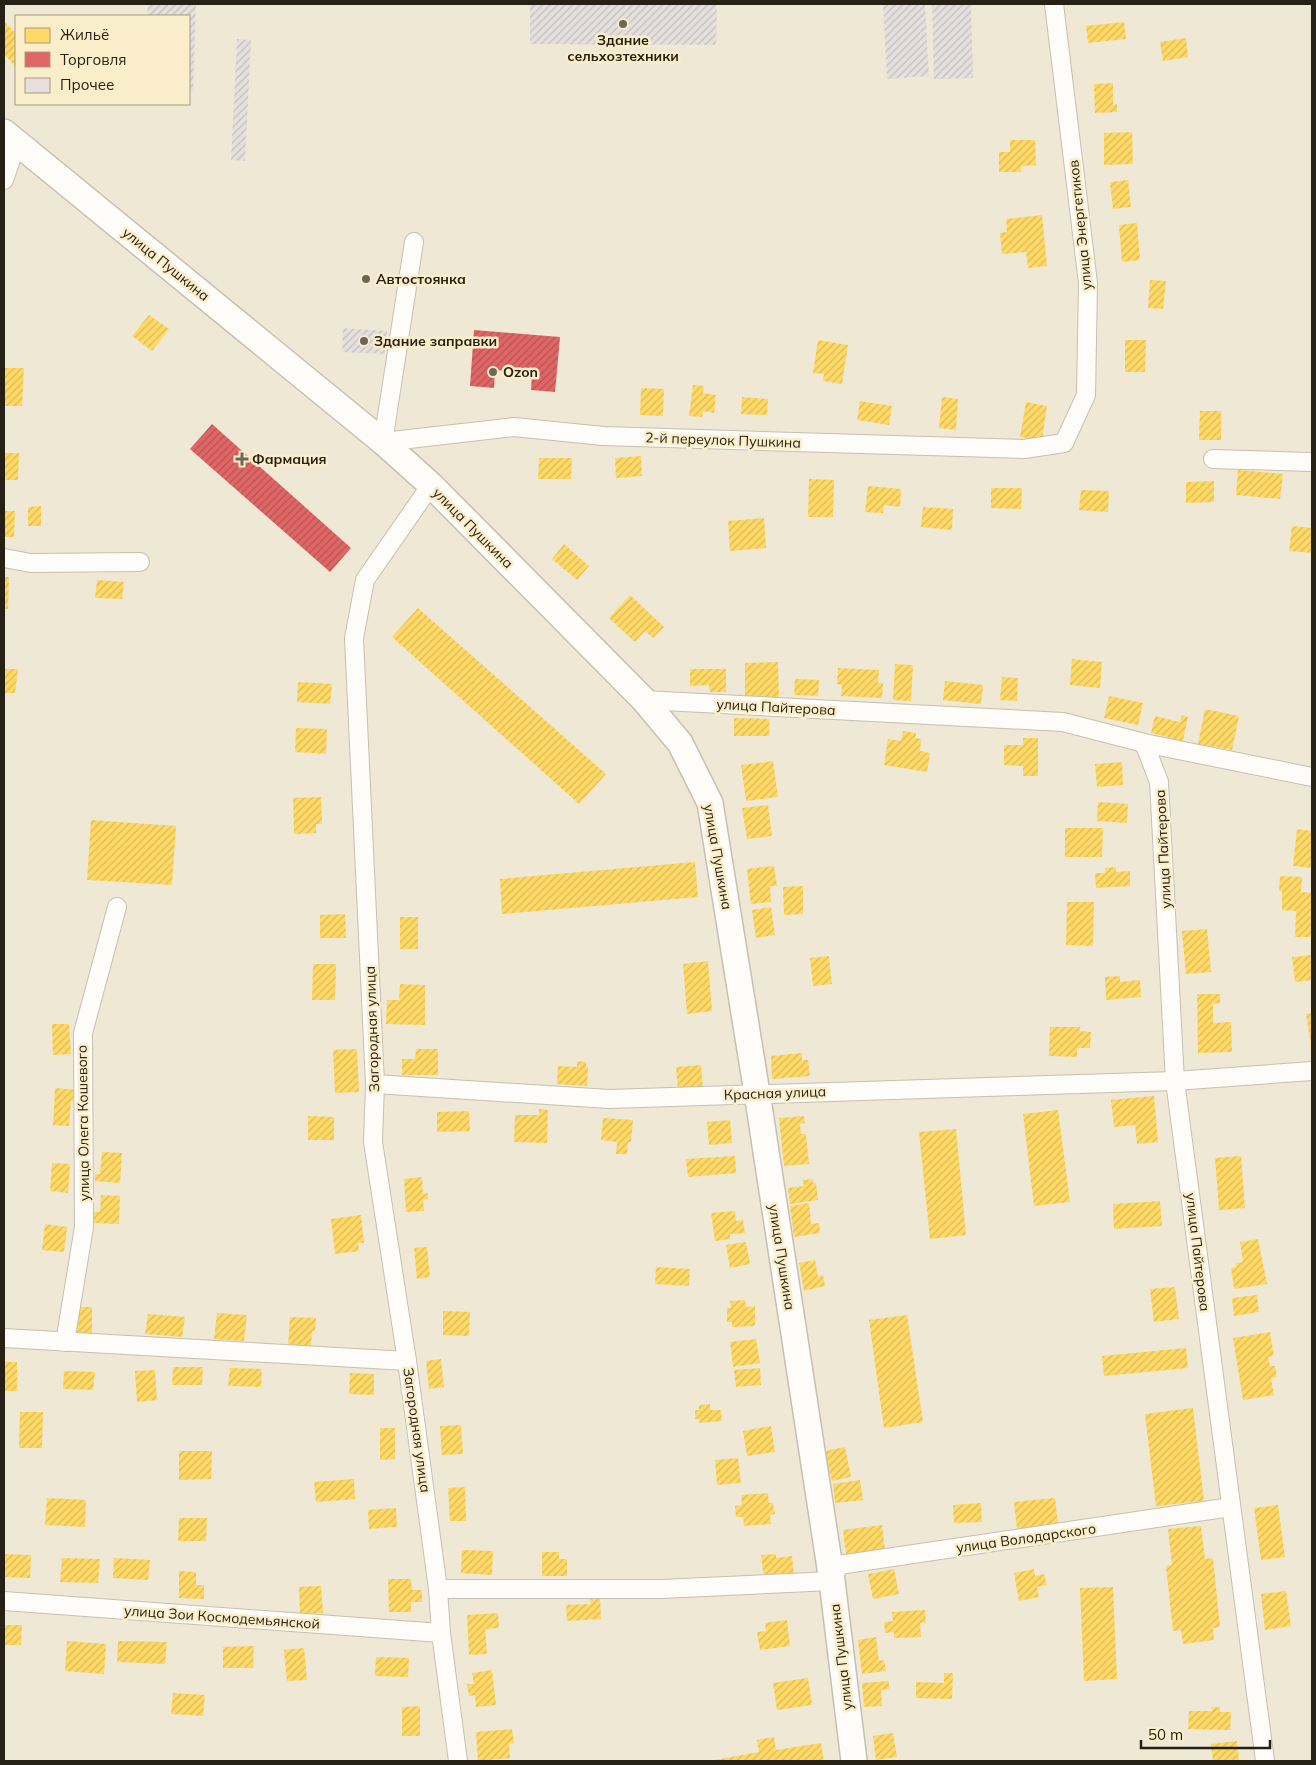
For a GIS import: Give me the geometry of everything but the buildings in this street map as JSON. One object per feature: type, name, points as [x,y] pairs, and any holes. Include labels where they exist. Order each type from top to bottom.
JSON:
[{"type":"main road","name":"улица Пушкина","points":[[10,137],[383,442],[430,485],[644,700],[680,743],[710,803],[758,1094],[832,1582],[854,1761]]},
{"type":"street","name":"улица Энергетиков","points":[[1054,4],[1088,282],[1086,395],[1064,444]]},
{"type":"street","points":[[4,180],[10,137]]},
{"type":"street","points":[[383,442],[414,242]]},
{"type":"street","name":"2-й переулок Пушкина","points":[[383,442],[514,427],[604,436],[1014,449],[1064,444]]},
{"type":"street","points":[[1212,459],[1312,462]]},
{"type":"street","name":"Загородная улица","points":[[430,485],[365,580],[354,638],[375,1084],[373,1142],[407,1361],[438,1589],[441,1633],[458,1761]]},
{"type":"street","points":[[4,558],[31,563],[140,562]]},
{"type":"street","name":"улица Пайтерова","points":[[644,700],[1063,722],[1144,743],[1312,777]]},
{"type":"street","name":"улица Пайтерова","points":[[1144,743],[1159,782],[1175,1081],[1265,1761]]},
{"type":"street","name":"улица Олега Кошевого","points":[[65,1342],[84,1227],[82,1033],[117,907]]},
{"type":"street","name":"Красная улица","points":[[375,1084],[609,1099],[1175,1081],[1312,1071]]},
{"type":"street","points":[[4,1338],[407,1361]]},
{"type":"street","name":"улица Володарского","points":[[832,1582],[839,1565],[1231,1507]]},
{"type":"street","points":[[438,1589],[662,1588],[832,1582]]},
{"type":"street","name":"улица Зои Космодемьянской","points":[[4,1601],[441,1633]]},
{"type":"place","name":"Здание сельхозтехники","points":[[623,24]]},
{"type":"place","name":"Автостоянка","points":[[366,279]]},
{"type":"place","name":"Здание заправки","points":[[364,341]]},
{"type":"place","name":"Ozon","points":[[493,372]]},
{"type":"place","name":"Фармация","points":[[242,459]]}]
